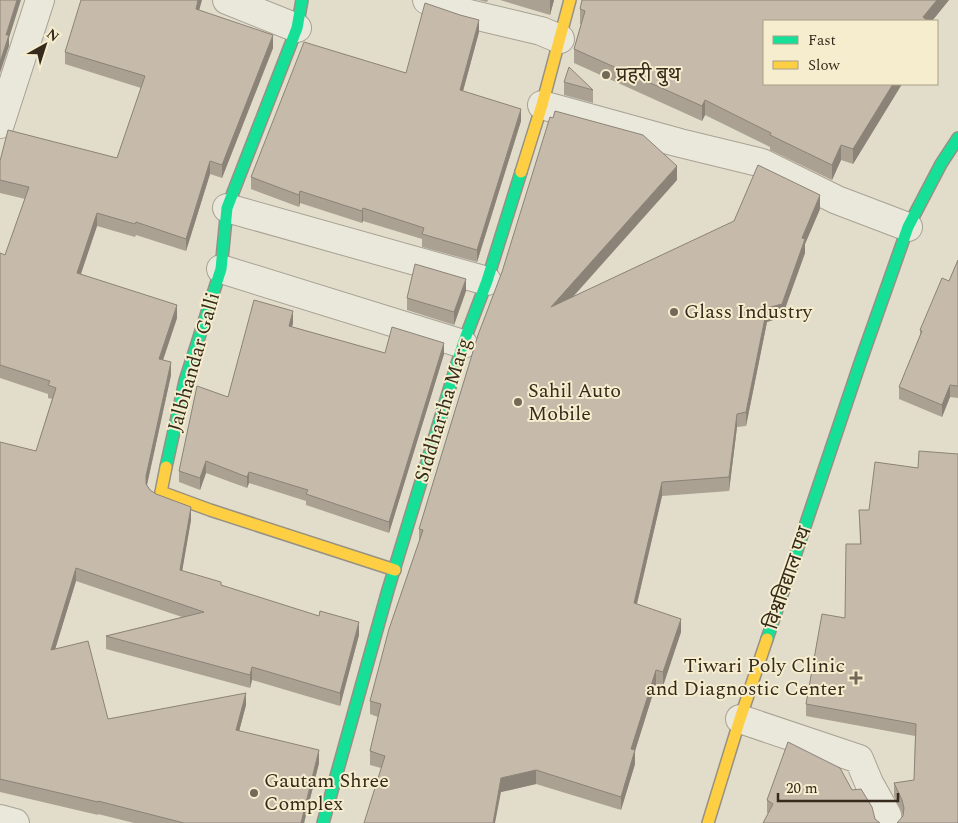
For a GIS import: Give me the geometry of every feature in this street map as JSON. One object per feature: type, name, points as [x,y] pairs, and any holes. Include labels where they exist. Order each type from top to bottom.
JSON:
[{"type":"street","points":[[0,124],[40,0]]},
{"type":"street","points":[[227,0],[297,28]]},
{"type":"street","name":"Jalbhandar Galli","points":[[302,0],[297,28],[227,208],[221,269],[185,381],[161,492],[210,510],[395,570]]},
{"type":"street","points":[[427,0],[465,12],[541,31],[560,39]]},
{"type":"street","name":"Siddhartha Marg","points":[[323,823],[395,570],[463,344],[487,280],[542,105],[570,0]]},
{"type":"street","points":[[542,105],[680,143],[762,163],[837,200],[908,227]]},
{"type":"street","name":"विश्वविद्याल पथ","points":[[708,823],[740,719],[908,227],[941,164],[958,138]]},
{"type":"street","points":[[227,208],[487,280]]},
{"type":"street","points":[[221,269],[463,344]]},
{"type":"street","points":[[740,719],[859,759],[869,783],[887,815],[888,823]]},
{"type":"street","points":[[0,819],[15,823]]},
{"type":"building","points":[[0,0],[17,0],[6,35],[9,35],[0,62]]},
{"type":"building","points":[[81,0],[198,0],[196,9],[273,35],[222,165],[210,161],[186,239],[136,222],[135,224],[97,213],[77,273],[177,305],[159,359],[171,362],[146,476],[146,484],[156,494],[191,507],[180,570],[319,616],[320,611],[359,622],[340,693],[252,667],[250,675],[106,636],[204,612],[76,568],[51,650],[88,641],[108,719],[246,693],[236,730],[319,750],[301,823],[184,823],[0,779],[0,442],[36,451],[56,388],[48,385],[50,381],[0,365],[0,253],[5,255],[29,187],[0,180],[0,161],[8,130],[117,158],[145,76],[65,52]]},
{"type":"building","points":[[582,0],[937,0],[923,17],[927,20],[763,20],[763,85],[892,85],[853,149],[841,145],[832,165],[770,135],[771,133],[705,100],[702,106],[574,49],[585,11],[580,9]]},
{"type":"building","points":[[425,3],[479,20],[460,90],[521,109],[477,250],[422,234],[424,228],[363,208],[362,211],[300,191],[299,195],[251,177],[304,42],[406,73]]},
{"type":"building","points":[[569,67],[593,90],[564,82]]},
{"type":"building","points":[[555,111],[643,135],[677,166],[551,307],[734,221],[758,165],[820,195],[802,238],[805,239],[782,304],[767,308],[746,412],[737,414],[729,477],[662,482],[634,603],[681,619],[663,672],[656,670],[631,749],[635,750],[621,797],[536,770],[501,778],[493,823],[364,823],[385,756],[370,751],[381,704],[370,701],[389,629],[423,530],[419,529],[478,335],[502,272],[550,117],[553,118]]},
{"type":"building","points":[[958,260],[958,386],[950,385],[942,405],[899,387],[942,278],[949,281]]},
{"type":"building","points":[[415,264],[466,279],[454,312],[407,298]]},
{"type":"building","points":[[254,300],[293,311],[289,326],[385,353],[392,327],[444,343],[389,522],[306,494],[308,490],[249,472],[247,477],[206,461],[200,478],[179,471],[197,386],[228,397]]},
{"type":"building","points":[[919,451],[958,454],[958,823],[897,823],[903,816],[904,808],[894,783],[914,780],[916,724],[806,704],[822,614],[845,618],[846,544],[861,544],[859,510],[869,510],[875,462],[918,468]]},
{"type":"building","points":[[788,742],[840,768],[852,790],[861,789],[872,807],[875,819],[880,823],[763,823],[773,804],[767,800]]},
{"type":"traffic: fast","points":[[166,467],[185,381],[221,269],[227,208],[297,28],[302,0]]},
{"type":"traffic: fast","points":[[767,639],[908,227],[941,164],[958,138]]},
{"type":"traffic: fast","points":[[323,823],[388,590],[463,344],[487,281],[521,172]]},
{"type":"traffic: slow","points":[[521,172],[542,105],[570,0]]},
{"type":"traffic: slow","points":[[166,467],[161,492],[210,510],[395,570]]},
{"type":"traffic: slow","points":[[708,823],[767,639]]},
{"type":"place","name":"प्रहरी बुथ","points":[[606,75]]},
{"type":"place","name":"Glass Industry","points":[[674,312]]},
{"type":"place","name":"Sahil Auto Mobile","points":[[518,402]]},
{"type":"place","name":"Tiwari Poly Clinic and Diagnostic Center","points":[[856,678]]},
{"type":"place","name":"Gautam Shree Complex","points":[[254,793]]}]
